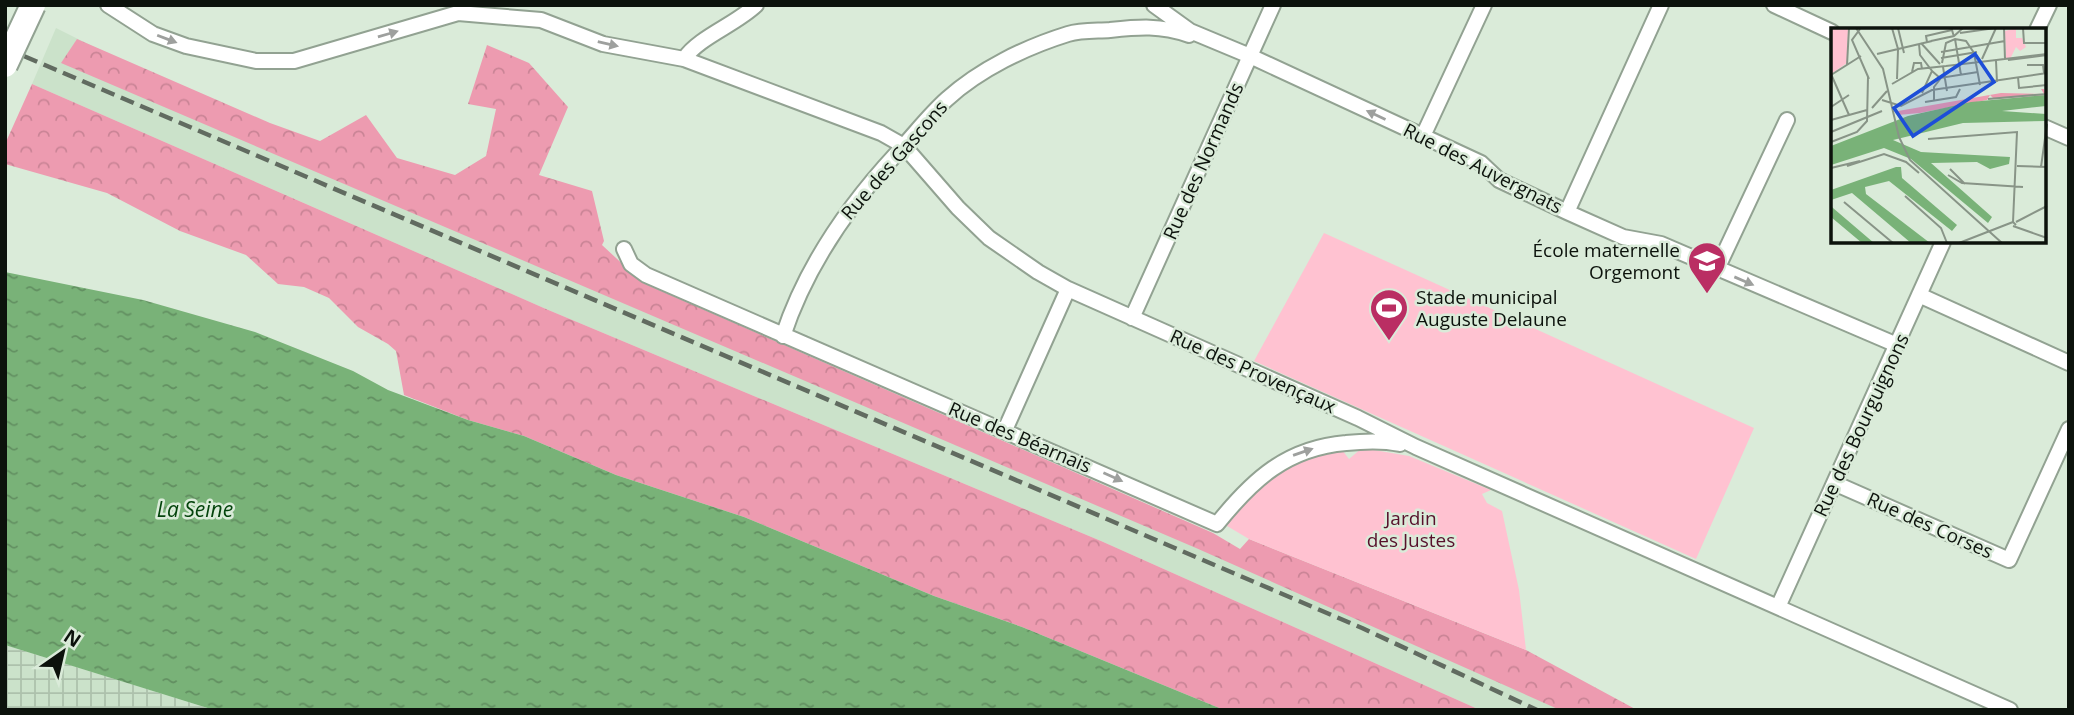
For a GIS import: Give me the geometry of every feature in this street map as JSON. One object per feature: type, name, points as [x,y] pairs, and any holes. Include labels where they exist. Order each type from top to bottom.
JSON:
[{"type":"highway","points":[[5,65],[33,5]]},
{"type":"street","name":"Rue des Provençaux","points":[[108,5],[153,34],[175,42],[256,61],[294,61],[458,13],[541,20],[603,44],[684,59],[881,133],[904,146],[958,208],[989,238],[1068,289],[1346,412],[1416,447],[2010,710]]},
{"type":"street","points":[[684,59],[692,48],[747,14],[756,5]]},
{"type":"street","name":"Rue des Auvergnats","points":[[1154,5],[1190,31],[1481,163],[1499,180],[1567,212],[1623,237],[1661,244],[1897,345]]},
{"type":"street","name":"Rue des Normands","points":[[1132,317],[1273,5]]},
{"type":"street","points":[[1423,136],[1484,5]]},
{"type":"street","points":[[1567,212],[1661,5]]},
{"type":"street","points":[[1774,5],[1831,32]]},
{"type":"street","points":[[2038,28],[2049,5]]},
{"type":"street","name":"Rue des Gascons","points":[[783,336],[793,306],[828,240],[867,187],[948,97],[979,75],[1025,51],[1071,33],[1153,26],[1223,46]]},
{"type":"street","points":[[1717,269],[1787,120]]},
{"type":"street","points":[[2046,128],[2069,138]]},
{"type":"street","name":"Rue des Bourguignons","points":[[1778,607],[1943,243]]},
{"type":"street","name":"Rue des Béarnais","points":[[624,248],[631,264],[646,275],[1217,524],[1246,490],[1292,456],[1332,444],[1358,441],[1386,441],[1416,447]]},
{"type":"street","points":[[1005,430],[1068,289]]},
{"type":"street","points":[[1919,295],[2069,363]]},
{"type":"street","name":"Rue des Corses","points":[[1835,483],[2009,560],[2069,429]]},
{"type":"shaded area","points":[[56,28],[140,70],[1255,558],[1586,710],[1480,710],[1101,541],[546,309],[32,84]]},
{"type":"shaded area","points":[[5,645],[89,671],[214,710],[5,710]]},
{"type":"green space","points":[[77,39],[270,123],[320,141],[366,115],[397,158],[455,175],[486,156],[496,109],[468,104],[487,45],[529,63],[568,107],[539,175],[592,191],[604,241],[602,245],[643,283],[1213,533],[1240,549],[1249,539],[1526,650],[1637,710],[1560,710],[1196,548],[61,63]]},
{"type":"green space","points":[[32,84],[546,309],[1101,541],[1480,710],[1224,710],[1022,627],[934,596],[744,517],[616,475],[524,436],[468,420],[404,395],[396,351],[358,327],[329,298],[304,287],[278,284],[246,255],[180,231],[107,193],[5,164],[5,144]]},
{"type":"green space","points":[[1324,233],[1754,428],[1696,559],[1254,361]]},
{"type":"green space","name":"Jardin des Justes","points":[[1339,446],[1349,459],[1362,448],[1409,456],[1491,490],[1482,494],[1487,503],[1502,511],[1519,590],[1526,650],[1249,539],[1222,523],[1241,502],[1290,461]]},
{"type":"water","name":"La Seine","points":[[5,272],[143,300],[255,332],[353,371],[388,390],[468,420],[524,436],[616,475],[744,517],[934,596],[1022,627],[1224,710],[214,710],[5,645]]},
{"type":"railway","points":[[5,48],[1362,628],[1537,710]]},
{"type":"place","name":"École maternelle Orgemont","points":[[1707,295]]},
{"type":"place","name":"Stade municipal Auguste Delaune","points":[[1389,342]]}]
